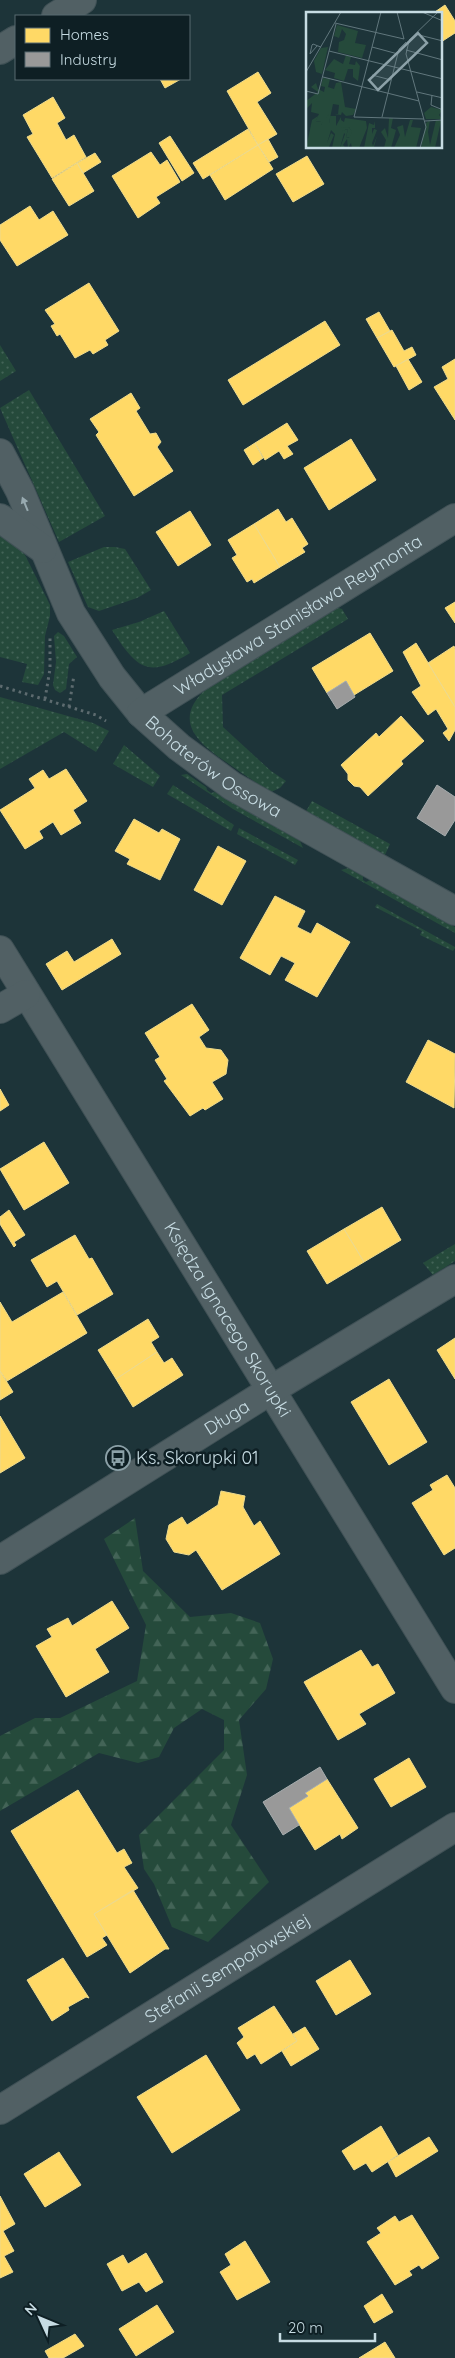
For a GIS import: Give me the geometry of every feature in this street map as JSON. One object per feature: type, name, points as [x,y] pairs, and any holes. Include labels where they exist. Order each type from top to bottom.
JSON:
[{"type":"street","points":[[58,15],[82,0]]},
{"type":"street","points":[[0,50],[15,41]]},
{"type":"street","name":"Bohaterów Ossowa","points":[[0,453],[20,491],[71,613],[112,677],[141,713],[185,752],[232,786],[455,911]]},
{"type":"street","points":[[0,518],[44,549]]},
{"type":"street","name":"Władysława Stanisława Reymonta","points":[[141,713],[455,518]]},
{"type":"street","name":"Księdza Ignacego Skorupki","points":[[0,950],[455,1689]]},
{"type":"street","points":[[0,1009],[26,994]]},
{"type":"street","name":"Długa","points":[[0,1560],[271,1390],[455,1279]]},
{"type":"street","name":"Stefanii Sempołowskiej","points":[[0,2110],[455,1827]]},
{"type":"path","points":[[0,686],[46,700],[52,627],[71,613]]},
{"type":"path","points":[[69,707],[75,672]]},
{"type":"green space","points":[[0,345],[16,371],[0,381]]},
{"type":"green space","points":[[29,390],[105,516],[59,542],[0,408]]},
{"type":"green space","points":[[0,531],[18,546],[25,555],[50,605],[50,616],[45,636],[44,674],[38,685],[22,682],[27,664],[0,657]]},
{"type":"green space","points":[[104,547],[125,549],[151,590],[137,598],[99,611],[88,607],[68,562]]},
{"type":"green space","points":[[335,607],[342,609],[348,619],[222,695],[223,727],[271,771],[286,781],[280,788],[271,792],[231,766],[205,746],[192,729],[191,709],[208,687]]},
{"type":"green space","points":[[164,611],[190,653],[164,666],[145,666],[129,654],[112,630],[139,622]]},
{"type":"green space","points":[[58,632],[64,636],[77,657],[69,664],[66,689],[60,693],[55,690],[53,685],[56,662],[54,636]]},
{"type":"green space","points":[[0,697],[93,723],[109,731],[96,752],[64,732],[0,769]]},
{"type":"green space","points":[[124,745],[160,776],[153,787],[113,764]]},
{"type":"green space","points":[[187,774],[206,787],[211,793],[215,792],[300,841],[303,848],[233,809],[181,775]]},
{"type":"green space","points":[[173,785],[234,825],[231,831],[167,794]]},
{"type":"green space","points":[[312,801],[390,844],[384,857],[380,851],[376,853],[305,813]]},
{"type":"green space","points":[[239,828],[298,860],[295,865],[237,834]]},
{"type":"green space","points":[[348,868],[363,876],[363,880],[366,882],[370,880],[455,927],[455,933],[341,870]]},
{"type":"green space","points":[[377,904],[455,948],[453,951],[420,935],[422,931],[375,907]]},
{"type":"green space","points":[[455,1244],[455,1261],[433,1275],[423,1263]]},
{"type":"green space","points":[[135,1518],[143,1571],[190,1617],[231,1613],[260,1623],[273,1659],[266,1689],[239,1720],[247,1775],[231,1825],[269,1882],[208,1942],[172,1927],[154,1884],[144,1869],[139,1835],[224,1750],[224,1720],[202,1709],[174,1728],[159,1757],[138,1763],[99,1753],[0,1811],[0,1736],[35,1718],[60,1718],[137,1681],[146,1625],[104,1539]]},
{"type":"building: Homes","points":[[445,5],[455,21],[455,33],[442,41],[442,12],[435,12]]},
{"type":"building: Homes","points":[[258,72],[271,93],[257,102],[277,134],[258,145],[227,91]]},
{"type":"building: Homes","points":[[161,80],[179,80],[165,88]]},
{"type":"building: Homes","points":[[53,97],[65,118],[57,123],[66,140],[74,135],[86,157],[52,178],[27,137],[33,134],[23,115]]},
{"type":"building: Homes","points":[[248,129],[258,145],[203,179],[193,163]]},
{"type":"building: Homes","points":[[170,136],[194,173],[182,181],[159,143]]},
{"type":"building: Homes","points":[[268,139],[278,157],[269,162],[258,145]]},
{"type":"building: Homes","points":[[258,145],[273,169],[225,200],[210,175]]},
{"type":"building: Homes","points":[[151,152],[160,165],[167,160],[180,182],[156,197],[160,203],[138,218],[112,176]]},
{"type":"building: Homes","points":[[95,153],[101,162],[83,173],[77,163]]},
{"type":"building: Homes","points":[[307,156],[324,184],[293,202],[276,174]]},
{"type":"building: Homes","points":[[77,163],[94,191],[69,206],[52,179]]},
{"type":"building: Homes","points":[[30,206],[39,220],[53,211],[68,235],[17,266],[0,240],[0,225]]},
{"type":"building: Homes","points":[[89,283],[119,331],[105,340],[108,345],[93,354],[90,350],[75,358],[60,334],[57,336],[51,326],[55,324],[45,310]]},
{"type":"building: Homes","points":[[379,312],[390,331],[377,338],[366,319]]},
{"type":"building: Homes","points":[[325,321],[340,345],[243,405],[228,380]]},
{"type":"building: Homes","points":[[392,330],[404,351],[412,347],[416,355],[394,367],[377,338]]},
{"type":"building: Homes","points":[[408,359],[422,382],[409,390],[396,366]]},
{"type":"building: Homes","points":[[455,359],[455,420],[434,387],[448,379],[442,367]]},
{"type":"building: Homes","points":[[131,393],[140,408],[136,411],[150,434],[156,433],[161,442],[157,447],[173,471],[134,496],[96,435],[99,432],[90,419]]},
{"type":"building: Homes","points":[[287,423],[298,440],[287,446],[293,454],[284,459],[279,451],[265,460],[255,443]]},
{"type":"building: Homes","points":[[351,439],[376,480],[329,510],[304,468]]},
{"type":"building: Homes","points":[[255,443],[263,458],[253,465],[244,450]]},
{"type":"building: Homes","points":[[278,509],[286,522],[292,518],[308,544],[302,548],[305,552],[280,567],[254,524]]},
{"type":"building: Homes","points":[[190,511],[211,545],[178,566],[156,532]]},
{"type":"building: Homes","points":[[254,524],[280,567],[254,583],[252,579],[247,582],[232,558],[237,555],[228,540]]},
{"type":"building: Homes","points":[[455,602],[455,623],[445,608]]},
{"type":"building: Homes","points":[[370,633],[393,671],[354,695],[346,681],[327,693],[312,668]]},
{"type":"building: Homes","points":[[416,643],[455,707],[455,730],[449,741],[443,733],[448,729],[436,709],[428,715],[412,692],[421,686],[403,652]]},
{"type":"building: Homes","points":[[454,646],[455,649],[455,707],[428,663]]},
{"type":"building: Homes","points":[[401,716],[424,741],[401,761],[403,764],[368,796],[360,787],[354,786],[348,780],[348,774],[341,765],[376,733],[379,737]]},
{"type":"building: Homes","points":[[66,769],[87,801],[73,810],[81,823],[61,835],[53,822],[39,831],[43,838],[25,849],[0,810],[35,788],[29,779],[43,770],[49,779]]},
{"type":"building: Homes","points":[[134,819],[159,833],[162,829],[180,839],[160,880],[127,864],[130,859],[115,851]]},
{"type":"building: Homes","points":[[218,846],[246,861],[222,905],[194,890]]},
{"type":"building: Homes","points":[[275,896],[305,911],[297,927],[311,934],[317,923],[350,942],[317,997],[285,980],[295,963],[281,956],[270,975],[240,958]]},
{"type":"building: Homes","points":[[112,939],[121,954],[62,990],[46,964],[67,951],[74,962]]},
{"type":"building: Homes","points":[[192,1004],[209,1030],[199,1037],[206,1048],[221,1050],[228,1060],[226,1074],[212,1082],[223,1099],[205,1110],[203,1108],[190,1116],[164,1081],[167,1079],[155,1060],[160,1057],[145,1033]]},
{"type":"building: Homes","points":[[428,1040],[455,1054],[454,1108],[406,1082]]},
{"type":"building: Homes","points":[[0,1089],[9,1105],[0,1111]]},
{"type":"building: Homes","points":[[44,1142],[69,1183],[24,1210],[0,1169]]},
{"type":"building: Homes","points":[[382,1207],[401,1240],[364,1262],[344,1229]]},
{"type":"building: Homes","points":[[9,1210],[25,1235],[14,1242],[16,1245],[14,1247],[0,1224],[0,1217]]},
{"type":"building: Homes","points":[[344,1229],[364,1262],[327,1284],[307,1251]]},
{"type":"building: Homes","points":[[75,1235],[89,1259],[92,1258],[113,1294],[77,1315],[57,1281],[47,1287],[31,1260]]},
{"type":"building: Homes","points":[[63,1292],[87,1333],[7,1381],[0,1371],[0,1302],[12,1322]]},
{"type":"building: Homes","points":[[148,1319],[159,1337],[151,1342],[157,1352],[116,1379],[98,1350]]},
{"type":"building: Homes","points":[[455,1338],[455,1379],[437,1350]]},
{"type":"building: Homes","points":[[157,1352],[164,1363],[172,1358],[183,1375],[133,1407],[116,1379]]},
{"type":"building: Homes","points":[[0,1371],[13,1392],[0,1400]]},
{"type":"building: Homes","points":[[389,1379],[427,1442],[389,1465],[351,1402]]},
{"type":"building: Homes","points":[[0,1416],[25,1458],[0,1473]]},
{"type":"building: Homes","points":[[447,1475],[455,1488],[455,1548],[444,1555],[412,1503],[433,1490],[430,1485]]},
{"type":"building: Homes","points":[[221,1491],[245,1496],[243,1507],[254,1526],[260,1521],[280,1554],[222,1590],[196,1550],[189,1555],[174,1552],[166,1539],[169,1525],[182,1517],[187,1525],[218,1505]]},
{"type":"building: Homes","points":[[112,1601],[129,1628],[95,1649],[109,1672],[66,1697],[36,1646],[52,1637],[47,1629],[68,1618],[72,1626]]},
{"type":"building: Homes","points":[[361,1650],[372,1667],[378,1664],[395,1693],[359,1714],[366,1724],[338,1740],[304,1682]]},
{"type":"building: Homes","points":[[409,1758],[426,1787],[391,1807],[374,1779]]},
{"type":"building: Homes","points":[[327,1779],[358,1828],[342,1839],[340,1834],[315,1850],[289,1808],[308,1796],[305,1793]]},
{"type":"building: Homes","points":[[78,1790],[117,1853],[124,1849],[132,1863],[124,1867],[138,1888],[94,1914],[107,1935],[102,1938],[107,1945],[87,1957],[11,1831]]},
{"type":"building: Homes","points":[[133,1890],[169,1949],[165,1949],[130,1973],[94,1914]]},
{"type":"building: Homes","points":[[63,1958],[89,1998],[86,1997],[68,2007],[69,2010],[52,2021],[27,1980]]},
{"type":"building: Homes","points":[[350,1960],[371,1994],[336,2015],[316,1981]]},
{"type":"building: Homes","points":[[274,2006],[297,2041],[261,2064],[255,2054],[247,2059],[237,2043],[244,2037],[238,2028]]},
{"type":"building: Homes","points":[[305,2027],[319,2049],[291,2066],[282,2051],[297,2041],[293,2034]]},
{"type":"building: Homes","points":[[206,2055],[240,2110],[172,2153],[137,2097]]},
{"type":"building: Homes","points":[[381,2126],[398,2155],[372,2172],[366,2163],[354,2170],[342,2151]]},
{"type":"building: Homes","points":[[429,2137],[438,2151],[396,2177],[388,2162]]},
{"type":"building: Homes","points":[[59,2152],[81,2185],[45,2207],[24,2174]]},
{"type":"building: Homes","points":[[0,2196],[15,2224],[3,2231],[14,2251],[4,2256],[13,2272],[0,2278]]},
{"type":"building: Homes","points":[[412,2215],[439,2258],[422,2269],[419,2265],[409,2271],[412,2275],[395,2285],[367,2242],[381,2233],[377,2228],[395,2216],[399,2222]]},
{"type":"building: Homes","points":[[245,2241],[270,2282],[237,2300],[220,2272],[231,2265],[225,2254]]},
{"type":"building: Homes","points":[[146,2253],[163,2282],[146,2292],[139,2282],[122,2291],[107,2264],[123,2255],[128,2264]]},
{"type":"building: Homes","points":[[382,2294],[393,2312],[374,2323],[364,2306]]},
{"type":"building: Homes","points":[[157,2305],[174,2332],[136,2356],[119,2329]]},
{"type":"building: Homes","points":[[75,2334],[84,2346],[63,2358],[49,2358],[45,2351]]},
{"type":"building: Homes","points":[[385,2342],[395,2358],[359,2358]]},
{"type":"building: Industry","points":[[346,681],[355,697],[337,709],[327,693]]},
{"type":"building: Industry","points":[[437,785],[455,797],[455,820],[445,836],[417,818]]},
{"type":"building: Industry","points":[[320,1767],[327,1779],[305,1793],[308,1796],[289,1808],[299,1825],[283,1835],[263,1802]]},
{"type":"place","name":"Ks. Skorupki 01","points":[[118,1458]]}]
